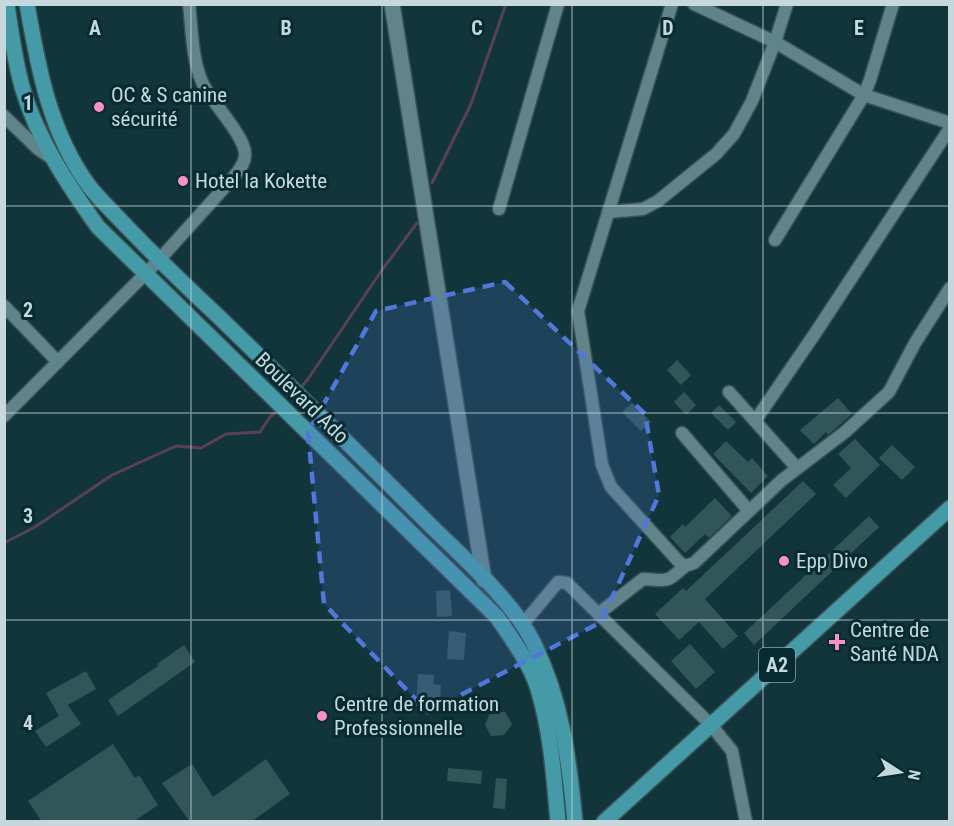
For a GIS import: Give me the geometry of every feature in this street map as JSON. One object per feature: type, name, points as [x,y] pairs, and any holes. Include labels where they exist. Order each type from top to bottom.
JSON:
[{"type":"main road","name":"Boulevard Ado","points":[[7,4],[16,61],[24,93],[65,181],[98,227],[497,617],[513,640],[538,688],[554,777],[558,822]]},
{"type":"main road","name":"Boulevard Ado","points":[[27,4],[37,63],[49,108],[68,151],[89,186],[159,260],[301,396],[484,580],[523,624],[534,644],[556,698],[564,731],[575,822]]},
{"type":"main road","name":"A2","points":[[604,822],[950,508]]},
{"type":"street","points":[[4,416],[159,260],[243,165],[245,153],[241,140],[208,94],[201,79],[196,64],[189,4]]},
{"type":"street","points":[[392,4],[484,580]]},
{"type":"street","points":[[499,209],[558,4]]},
{"type":"street","points":[[672,4],[578,311],[602,465],[611,487],[686,566]]},
{"type":"street","points":[[694,4],[724,10],[864,95],[950,123]]},
{"type":"street","points":[[608,212],[650,207],[716,154],[734,134],[744,117],[775,42],[787,4]]},
{"type":"street","points":[[775,240],[864,95],[893,4]]},
{"type":"street","points":[[4,116],[38,150],[54,159]]},
{"type":"street","points":[[755,421],[950,128]]},
{"type":"street","points":[[598,614],[643,579],[669,581],[686,566],[694,563],[797,468],[845,432],[889,392],[915,343],[950,288]]},
{"type":"street","points":[[4,306],[58,362]]},
{"type":"street","points":[[729,392],[797,468]]},
{"type":"street","points":[[682,433],[749,511]]},
{"type":"street","points":[[523,624],[558,582],[567,583],[711,725],[732,751],[746,822]]},
{"type":"highlighted area","points":[[505,282],[645,414],[659,495],[601,622],[428,712],[324,604],[308,432],[376,311]]},
{"type":"building","points":[[677,360],[691,375],[681,385],[667,370]]},
{"type":"building","points":[[684,392],[696,405],[686,415],[674,402]]},
{"type":"building","points":[[838,398],[852,414],[828,435],[826,432],[814,444],[800,430]]},
{"type":"building","points":[[632,403],[651,422],[641,431],[622,412]]},
{"type":"building","points":[[719,405],[736,422],[728,430],[711,413]]},
{"type":"building","points":[[855,439],[880,465],[846,498],[833,485],[851,468],[838,454]]},
{"type":"building","points":[[726,441],[748,462],[752,458],[768,476],[751,493],[713,454]]},
{"type":"building","points":[[892,445],[915,467],[902,480],[879,458]]},
{"type":"building","points":[[803,481],[816,494],[705,599],[738,636],[723,649],[699,622],[679,640],[655,614],[683,588],[686,591]]},
{"type":"building","points":[[715,498],[732,516],[709,538],[705,534],[685,553],[670,537],[683,524],[685,527]]},
{"type":"building","points":[[869,516],[879,527],[754,645],[744,633]]},
{"type":"building","points":[[450,590],[452,616],[437,617],[436,591]]},
{"type":"building","points":[[449,631],[466,633],[464,660],[447,659]]},
{"type":"building","points":[[690,644],[715,672],[696,689],[671,661]]},
{"type":"building","points":[[184,645],[195,662],[118,716],[108,700]]},
{"type":"building","points":[[86,671],[96,689],[68,705],[81,724],[46,747],[35,731],[59,716],[46,693]]},
{"type":"building","points":[[418,674],[434,675],[433,684],[441,685],[440,699],[433,699],[433,707],[416,706]]},
{"type":"building","points":[[505,712],[512,724],[504,735],[491,736],[485,725],[490,713]]},
{"type":"building","points":[[113,744],[135,778],[139,775],[158,805],[133,822],[42,822],[28,801]]},
{"type":"building","points":[[266,759],[290,794],[251,822],[190,822],[162,783],[192,764],[213,797]]},
{"type":"building","points":[[448,768],[482,771],[481,784],[447,781]]},
{"type":"building","points":[[496,778],[507,779],[505,809],[493,808]]},
{"type":"waterway","points":[[432,183],[471,104],[506,4]]},
{"type":"waterway","points":[[299,390],[417,223]]},
{"type":"waterway","points":[[4,543],[35,527],[112,475],[176,446],[201,448],[226,434],[260,432],[277,411]]},
{"type":"place","name":"OC & S canine sécurité","points":[[99,107]]},
{"type":"place","name":"Hotel la Kokette","points":[[183,181]]},
{"type":"place","name":"Epp Divo","points":[[784,561]]},
{"type":"place","name":"Centre de Santé NDA","points":[[837,642]]},
{"type":"place","name":"Centre de formation Professionnelle","points":[[322,716]]}]
